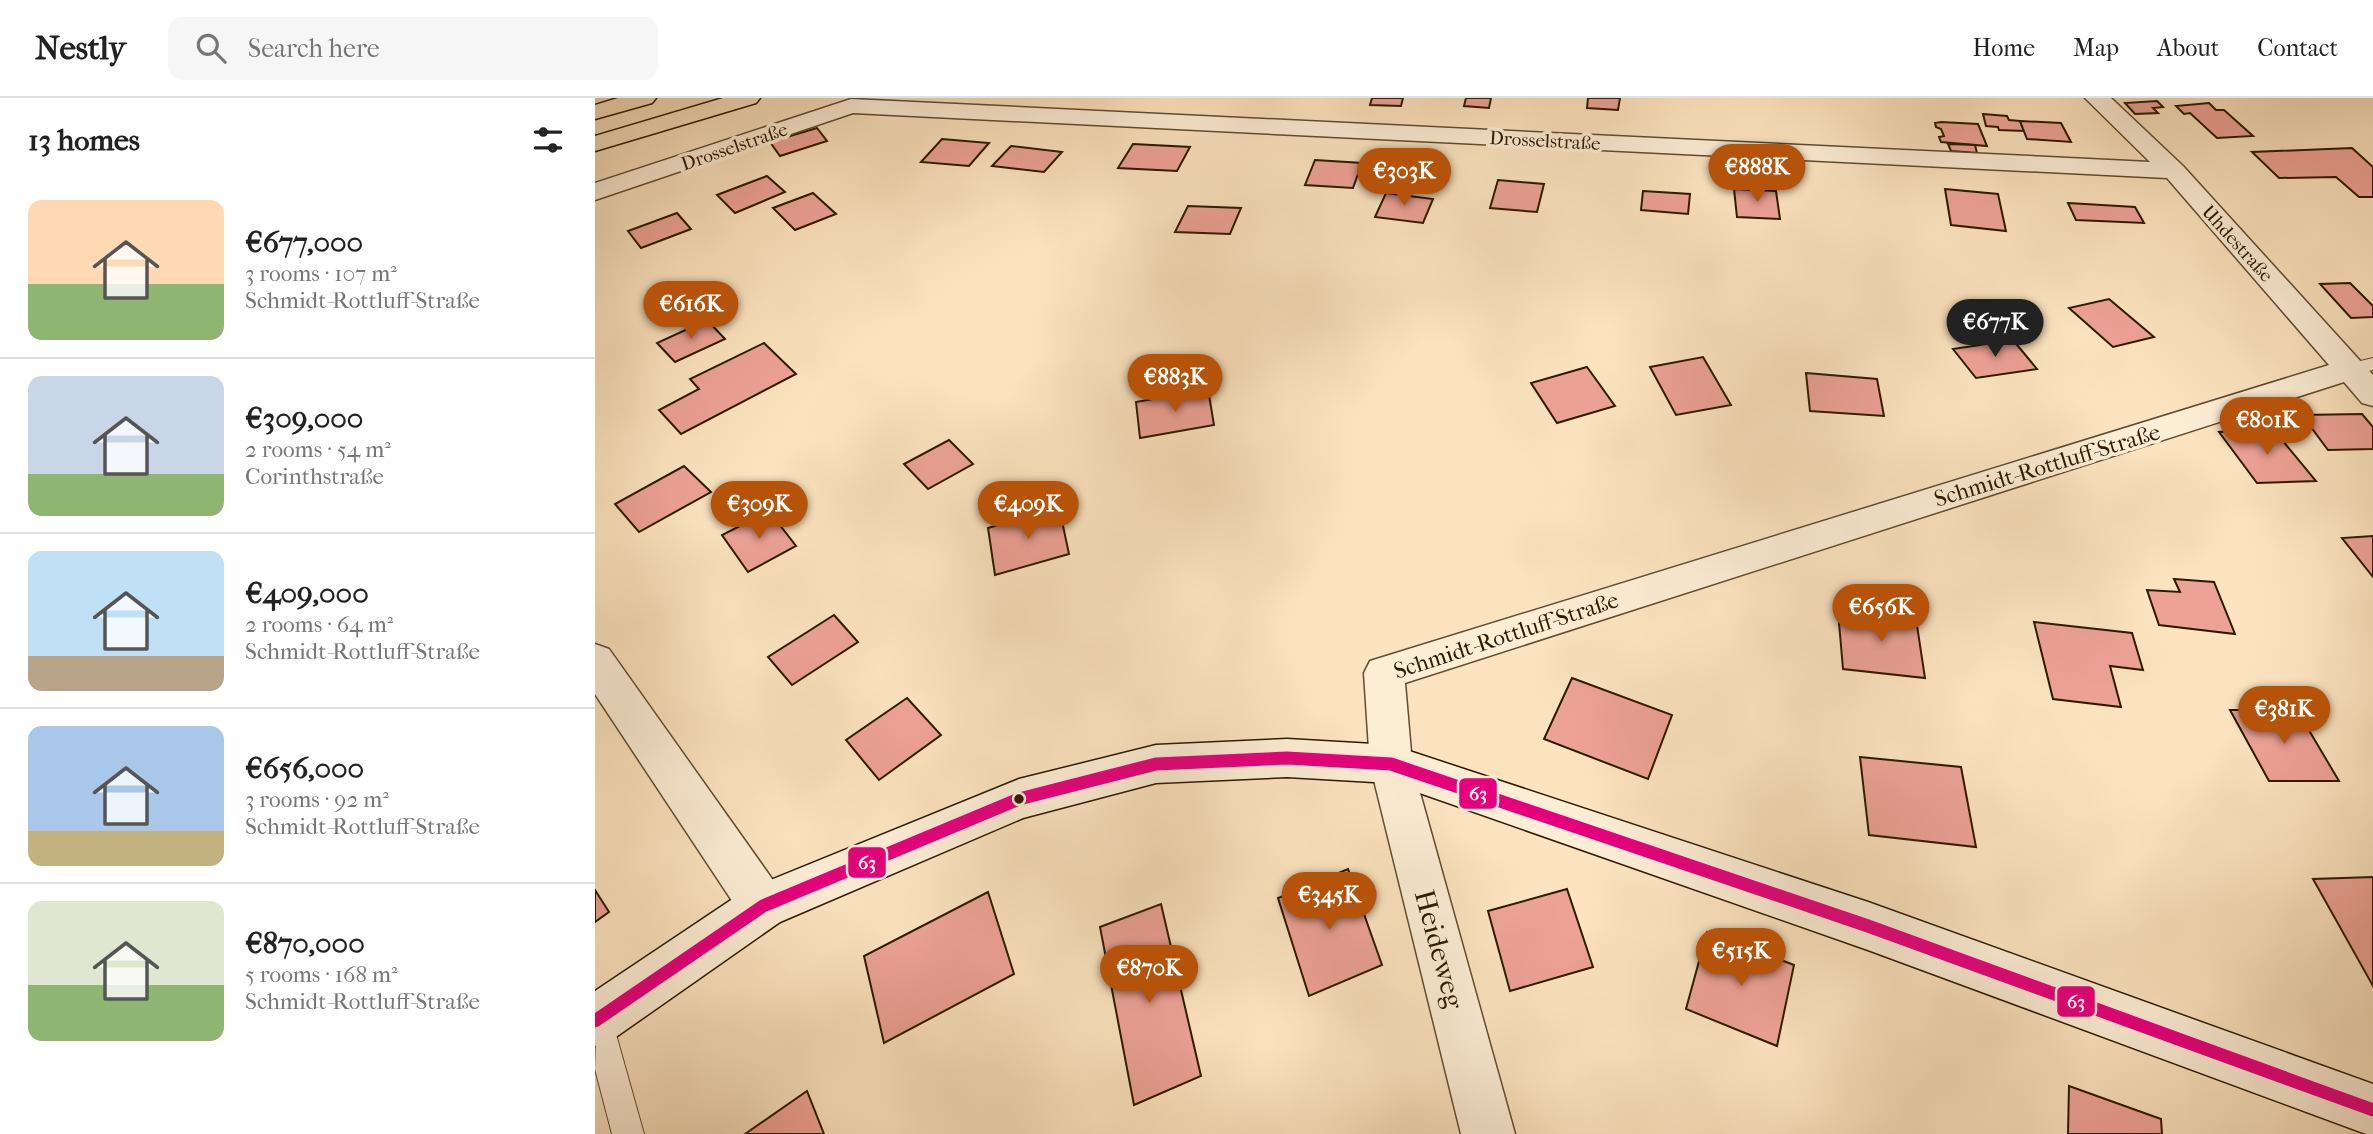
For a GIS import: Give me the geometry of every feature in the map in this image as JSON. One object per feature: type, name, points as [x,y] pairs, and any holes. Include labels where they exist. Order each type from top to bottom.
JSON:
[{"type":"highway","points":[[595,112],[644,98]]},
{"type":"highway","points":[[595,144],[748,98]]},
{"type":"street","name":"Uhdestraße","points":[[2097,98],[2174,171],[2366,376]]},
{"type":"street","name":"Drosselstraße","points":[[595,192],[851,107],[2174,171]]},
{"type":"street","name":"Schmidt-Rottluff-Straße","points":[[1391,764],[1384,673],[2366,376]]},
{"type":"street","points":[[595,662],[763,906]]},
{"type":"street","points":[[596,1020],[763,906],[1019,799],[1156,764],[1287,758],[1391,764],[1868,926],[2373,1110]]},
{"type":"street","name":"Heideweg","points":[[1391,764],[1488,1134]]},
{"type":"lane","points":[[596,1020],[628,1134]]},
{"type":"building","points":[[1372,98],[1403,98],[1401,106],[1370,105]]},
{"type":"building","points":[[1466,98],[1491,98],[1489,108],[1464,106]]},
{"type":"building","points":[[1588,98],[1620,98],[1618,110],[1587,108]]},
{"type":"building","points":[[2157,101],[2163,107],[2153,108],[2158,113],[2135,114],[2125,103]]},
{"type":"building","points":[[2209,103],[2216,110],[2224,110],[2253,136],[2217,138],[2190,113],[2184,114],[2176,106]]},
{"type":"building","points":[[1983,114],[2007,116],[2009,120],[2020,121],[2024,131],[1999,130],[1998,127],[1986,126]]},
{"type":"building","points":[[2020,121],[2061,123],[2071,142],[2027,139]]},
{"type":"building","points":[[1935,123],[1978,124],[1987,146],[1941,142],[1939,137],[1944,136]]},
{"type":"building","points":[[817,128],[827,141],[780,156],[770,142]]},
{"type":"building","points":[[942,139],[989,143],[969,166],[921,162]]},
{"type":"building","points":[[1133,144],[1190,147],[1177,171],[1118,168]]},
{"type":"building","points":[[1948,144],[1975,145],[1977,153],[1951,151]]},
{"type":"building","points":[[1011,146],[1062,152],[1044,172],[992,166]]},
{"type":"building","points":[[2352,148],[2373,167],[2373,197],[2359,197],[2336,177],[2279,178],[2252,152]]},
{"type":"building","points":[[1315,160],[1362,163],[1353,188],[1305,185]]},
{"type":"building","points":[[767,176],[785,192],[735,213],[717,195]]},
{"type":"building","points":[[1498,180],[1544,184],[1537,212],[1490,208]]},
{"type":"building","points":[[1734,189],[1776,191],[1780,219],[1737,217]]},
{"type":"building","points":[[1945,189],[1998,194],[2006,231],[1951,225]]},
{"type":"building","points":[[1643,191],[1690,194],[1688,214],[1641,210]]},
{"type":"building","points":[[813,193],[836,214],[795,230],[773,208]]},
{"type":"building","points":[[1386,193],[1433,199],[1423,223],[1375,217]]},
{"type":"building","points":[[2068,203],[2135,207],[2144,223],[2076,220]]},
{"type":"building","points":[[1188,206],[1241,208],[1230,234],[1175,232]]},
{"type":"building","points":[[677,213],[691,229],[641,248],[628,231]]},
{"type":"building","points":[[2350,283],[2373,306],[2373,317],[2351,318],[2320,284]]},
{"type":"building","points":[[2109,299],[2154,337],[2113,347],[2069,308]]},
{"type":"building","points":[[707,320],[725,339],[675,362],[657,343]]},
{"type":"building","points":[[2013,340],[2037,369],[1976,378],[1953,349]]},
{"type":"building","points":[[764,343],[796,374],[681,434],[659,410],[699,389],[690,379]]},
{"type":"building","points":[[1703,357],[1731,405],[1676,415],[1650,367]]},
{"type":"building","points":[[1587,367],[1615,406],[1557,423],[1531,383]]},
{"type":"building","points":[[1806,373],[1877,379],[1884,416],[1810,411]]},
{"type":"building","points":[[1208,389],[1214,425],[1140,438],[1136,402]]},
{"type":"building","points":[[2362,414],[2373,427],[2373,449],[2328,450],[2302,415]]},
{"type":"building","points":[[2273,429],[2316,481],[2257,483],[2219,432]]},
{"type":"building","points":[[949,440],[973,464],[928,489],[904,464]]},
{"type":"building","points":[[684,466],[711,492],[639,532],[615,504]]},
{"type":"building","points":[[1059,507],[1069,554],[995,575],[988,528]]},
{"type":"building","points":[[769,511],[796,546],[748,572],[722,535]]},
{"type":"building","points":[[2373,536],[2373,577],[2342,538]]},
{"type":"building","points":[[2174,579],[2214,582],[2235,634],[2159,625],[2147,590],[2180,592]]},
{"type":"building","points":[[1838,611],[1916,619],[1925,678],[1843,669]]},
{"type":"building","points":[[834,615],[858,642],[792,685],[768,657]]},
{"type":"building","points":[[2034,622],[2132,633],[2143,670],[2110,666],[2121,707],[2053,699]]},
{"type":"building","points":[[1572,678],[1672,715],[1648,779],[1544,739]]},
{"type":"building","points":[[907,698],[941,735],[879,780],[846,740]]},
{"type":"building","points":[[2230,710],[2297,710],[2339,781],[2269,781]]},
{"type":"building","points":[[1860,757],[1961,767],[1976,847],[1869,835]]},
{"type":"building","points":[[1348,869],[1382,965],[1309,996],[1278,898]]},
{"type":"building","points":[[2373,877],[2373,986],[2313,879]]},
{"type":"building","points":[[1567,889],[1593,967],[1510,991],[1488,911]]},
{"type":"building","points":[[595,890],[609,912],[595,922]]},
{"type":"building","points":[[988,892],[1014,974],[884,1043],[864,956]]},
{"type":"building","points":[[1161,904],[1201,1076],[1134,1105],[1100,927]]},
{"type":"building","points":[[1707,932],[1794,965],[1777,1046],[1686,1009]]},
{"type":"building","points":[[2069,1086],[2161,1119],[2162,1134],[2068,1134]]},
{"type":"building","points":[[807,1091],[824,1134],[745,1134]]},
{"type":"transit line","name":"63","points":[[595,1021],[763,906],[1019,799],[1156,764],[1287,758],[1391,764],[1868,926],[2373,1110]]}]
